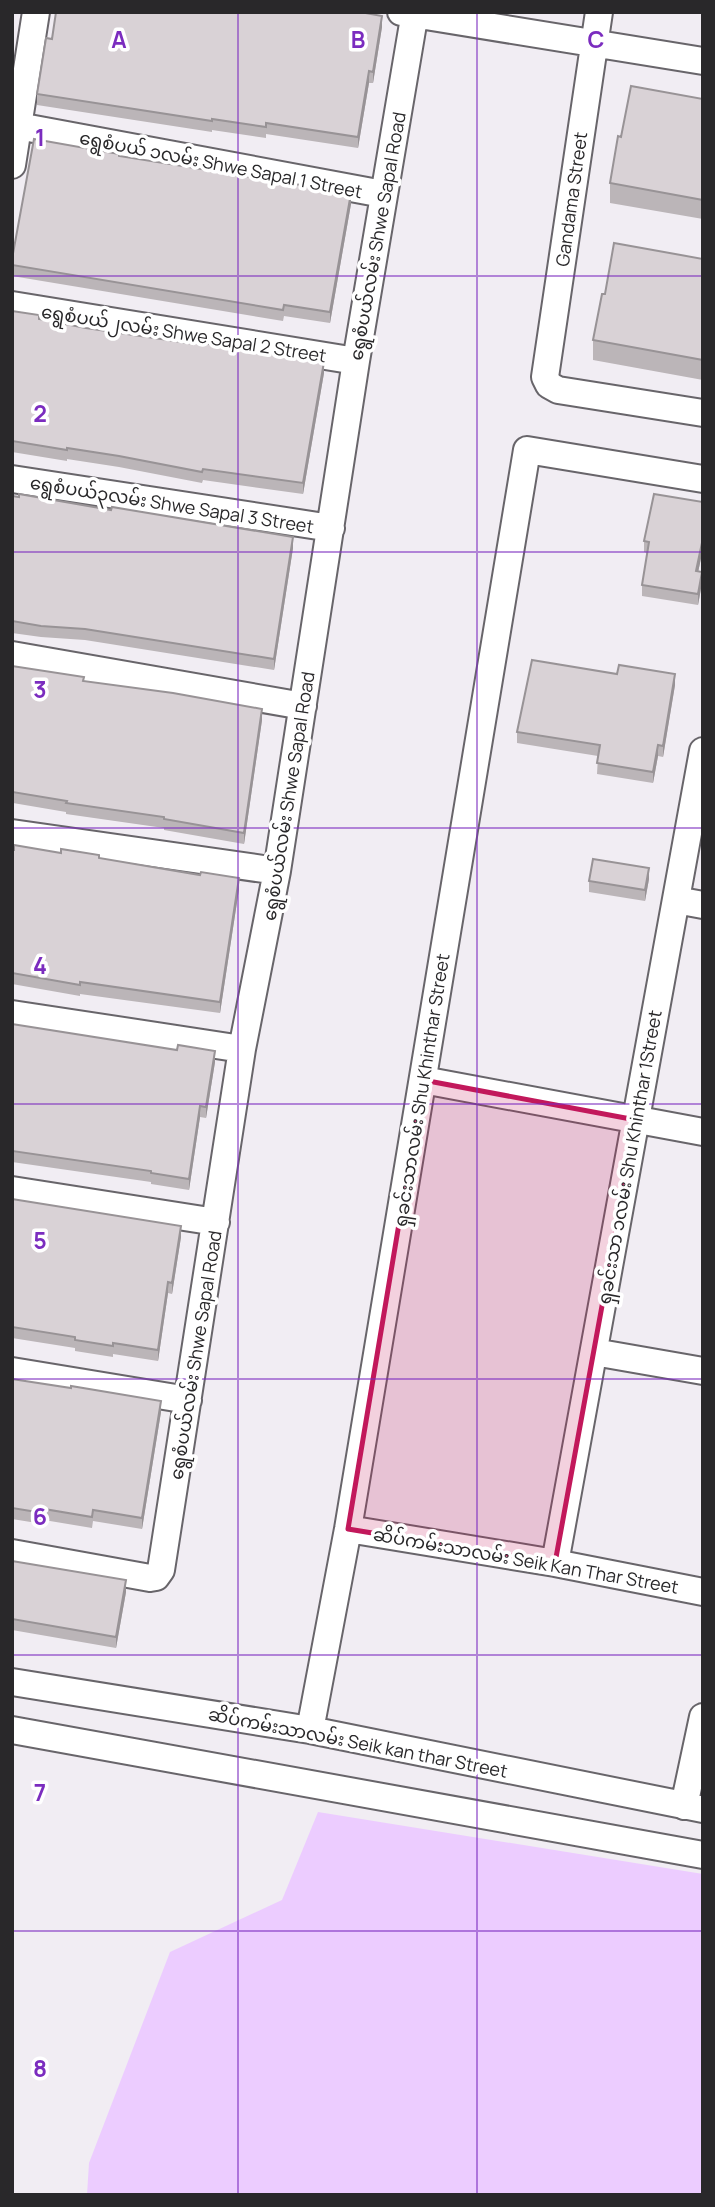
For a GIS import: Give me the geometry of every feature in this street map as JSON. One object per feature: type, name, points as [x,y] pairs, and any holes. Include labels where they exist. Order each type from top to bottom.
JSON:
[{"type":"street","points":[[12,165],[36,12]]},
{"type":"street","name":"Gandama Street","points":[[599,12],[545,377],[549,385],[558,390],[703,413]]},
{"type":"street","points":[[410,13],[703,61]]},
{"type":"street","name":"ရွေစံပယ်လမ်း Shwe Sapal Road","points":[[12,1553],[150,1578],[156,1577],[161,1570],[242,1049],[276,871],[303,706],[410,13]]},
{"type":"street","name":"ရွေစံပယ် ၁လမ်း Shwe Sapal 1 Street","points":[[18,126],[383,194]]},
{"type":"street","name":"ရွေစံပယ်၂လမ်း Shwe Sapal 2 Street","points":[[12,305],[356,361]]},
{"type":"street","name":"ရှခင်းသာလမ်း Shu Khinthar Street","points":[[310,1730],[348,1529],[527,450],[703,479]]},
{"type":"street","name":"ရွေစံပယ်၃လမ်း Shwe Sapal 3 Street","points":[[12,479],[331,528]]},
{"type":"street","points":[[12,655],[303,706]]},
{"type":"street","name":"ရှခင်းသာ ၁လမ်း Shu Khinthar 1Street","points":[[555,1563],[703,751]]},
{"type":"street","points":[[12,833],[276,871]]},
{"type":"street","points":[[676,900],[703,905]]},
{"type":"street","points":[[12,1014],[242,1049]]},
{"type":"street","points":[[423,1080],[703,1132]]},
{"type":"street","points":[[12,1190],[216,1222]]},
{"type":"street","points":[[594,1352],[703,1371]]},
{"type":"street","points":[[12,1371],[188,1400]]},
{"type":"street","name":"ဆိပ်ကမ်းသာလမ်း Seik Kan Thar Street","points":[[348,1529],[555,1563],[703,1592]]},
{"type":"street","name":"ဆိပ်ကမ်းသာလမ်း Seik kan thar Street","points":[[12,1682],[310,1730],[694,1807]]},
{"type":"street","points":[[694,1807],[703,1717]]},
{"type":"street","points":[[12,1730],[703,1855]]},
{"type":"highlighted area","points":[[423,1080],[636,1120],[555,1563],[348,1529]]},
{"type":"shaded area","points":[[318,1812],[703,1874],[703,2195],[87,2195],[89,2163],[170,1952],[282,1900]]},
{"type":"building","points":[[56,12],[360,12],[382,16],[358,137],[266,123],[266,127],[212,121],[37,94],[46,38],[52,39]]},
{"type":"building","points":[[631,86],[703,99],[703,200],[610,183],[618,136],[621,137]]},
{"type":"building","points":[[34,139],[119,156],[351,193],[330,312],[284,305],[283,310],[12,265]]},
{"type":"building","points":[[614,243],[703,259],[703,360],[593,340]]},
{"type":"building","points":[[12,311],[39,315],[39,319],[86,328],[324,362],[303,483],[203,469],[202,472],[119,456],[12,441]]},
{"type":"building","points":[[19,494],[293,537],[274,659],[85,629],[12,621],[12,496],[19,497]]},
{"type":"building","points":[[654,494],[703,502],[703,538],[696,571],[702,572],[698,594],[642,585],[649,542],[644,541]]},
{"type":"building","points":[[532,660],[617,674],[619,665],[675,674],[663,746],[658,745],[653,772],[597,763],[600,745],[517,732]]},
{"type":"building","points":[[12,666],[84,677],[83,681],[262,709],[244,833],[164,817],[66,803],[67,801],[13,792],[12,794]]},
{"type":"building","points":[[14,845],[61,853],[61,849],[200,875],[201,872],[239,878],[220,1002],[80,982],[80,985],[12,973]]},
{"type":"building","points":[[593,859],[649,868],[645,890],[589,881]]},
{"type":"building","points":[[12,1024],[177,1050],[178,1045],[215,1051],[206,1107],[200,1106],[189,1179],[12,1151]]},
{"type":"building","points":[[12,1199],[181,1226],[172,1283],[168,1282],[158,1350],[113,1343],[113,1346],[12,1327]]},
{"type":"building","points":[[12,1379],[161,1401],[142,1518],[93,1510],[92,1517],[44,1509],[43,1513],[12,1508]]},
{"type":"building","points":[[12,1561],[126,1580],[116,1637],[12,1619]]}]
